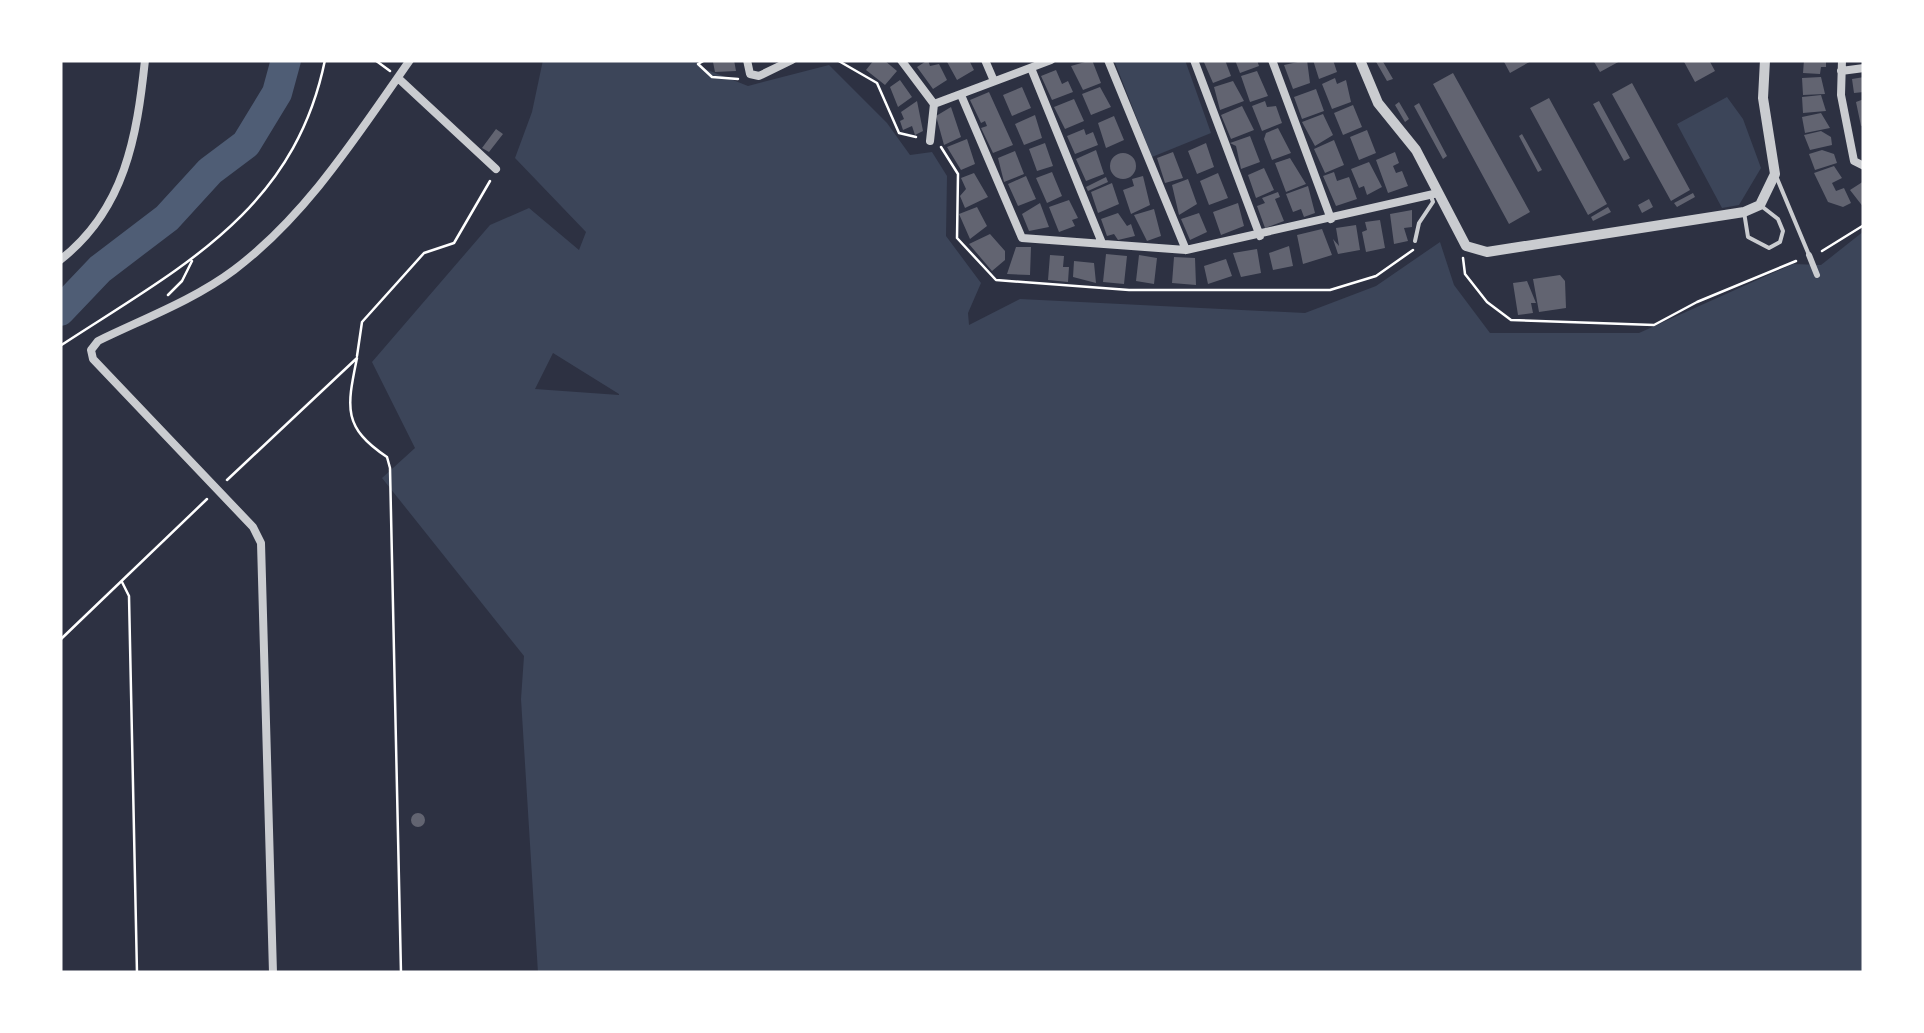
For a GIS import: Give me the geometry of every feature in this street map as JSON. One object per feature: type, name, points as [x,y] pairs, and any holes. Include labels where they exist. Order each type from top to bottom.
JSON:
[{"type":"street","points":[[60,260],[93,226],[132,158],[145,60]]},
{"type":"street","points":[[274,973],[264,555],[253,527],[94,359],[91,350],[98,342],[215,282],[263,245],[347,152],[410,60]]},
{"type":"street","points":[[747,60],[750,74],[759,76],[792,60]]},
{"type":"street","points":[[901,60],[934,104],[930,141]]},
{"type":"street","points":[[985,60],[994,81]]},
{"type":"street","points":[[934,104],[1051,60]]},
{"type":"street","points":[[1108,60],[1186,250]]},
{"type":"street","points":[[1194,60],[1260,236]]},
{"type":"street","points":[[1272,60],[1332,218]]},
{"type":"street","points":[[1360,60],[1378,103],[1416,150],[1434,195],[1469,248],[1488,252],[1744,212],[1760,205],[1776,174],[1766,126],[1765,60]]},
{"type":"street","points":[[1842,60],[1848,146],[1854,161],[1864,166]]},
{"type":"street","points":[[1031,68],[1102,243]]},
{"type":"street","points":[[1841,71],[1864,68]]},
{"type":"street","points":[[398,78],[496,169]]},
{"type":"street","points":[[960,94],[1022,238],[1186,250],[1434,195]]},
{"type":"street","points":[[1809,255],[1817,275]]},
{"type":"lane","points":[[1776,174],[1809,255]]},
{"type":"lane","points":[[1415,242],[1419,222],[1434,195]]},
{"type":"lane","points":[[1744,212],[1748,237],[1769,248],[1780,242],[1783,231],[1778,219],[1760,205]]},
{"type":"path","points":[[60,346],[193,260],[282,170],[310,122],[325,60]]},
{"type":"path","points":[[375,60],[398,78]]},
{"type":"path","points":[[706,60],[698,64],[712,76],[740,80],[750,74]]},
{"type":"path","points":[[837,60],[877,83],[900,133],[938,143],[958,174],[957,238],[996,280],[1129,290],[1330,290],[1376,276],[1413,250],[1415,242]]},
{"type":"path","points":[[400,973],[390,468],[388,458],[362,441],[348,402],[362,322],[424,252],[454,244],[472,220],[496,169]]},
{"type":"path","points":[[1469,248],[1462,259],[1465,274],[1487,302],[1511,320],[1654,326],[1698,302],[1809,255],[1864,225]]},
{"type":"path","points":[[149,316],[182,281],[193,260]]},
{"type":"path","points":[[60,640],[356,358]]},
{"type":"path","points":[[122,582],[129,596],[137,973]]},
{"type":"shaded area","points":[[543,60],[701,60],[700,67],[748,86],[829,65],[887,123],[910,155],[932,152],[947,176],[946,236],[981,283],[968,313],[969,325],[1020,299],[1305,313],[1376,286],[1440,242],[1454,285],[1490,333],[1639,333],[1793,264],[1821,265],[1864,231],[1864,973],[538,973],[521,699],[524,656],[382,478],[415,448],[372,362],[490,225],[529,208],[579,250],[586,232],[515,158],[532,112]],"holes":[[[553,353],[619,395],[535,389]]]},
{"type":"shaded area","points":[[1114,60],[1185,60],[1211,133],[1152,157]]},
{"type":"shaded area","points":[[1727,97],[1743,119],[1761,168],[1739,205],[1722,208],[1677,124]]},
{"type":"building","points":[[734,60],[736,71],[715,72],[713,62]]},
{"type":"building","points":[[874,60],[884,60],[897,71],[885,85],[866,70]]},
{"type":"building","points":[[928,60],[930,66],[939,64],[947,80],[933,89],[917,67]]},
{"type":"building","points":[[946,60],[969,60],[974,70],[957,80]]},
{"type":"building","points":[[1092,60],[1101,83],[1083,90],[1071,66]]},
{"type":"building","points":[[1203,60],[1225,60],[1231,76],[1213,83]]},
{"type":"building","points":[[1235,60],[1257,60],[1259,66],[1240,73]]},
{"type":"building","points":[[1307,60],[1310,83],[1293,89],[1284,65]]},
{"type":"building","points":[[1313,60],[1333,60],[1337,72],[1319,79]]},
{"type":"building","points":[[1375,60],[1382,60],[1393,79],[1387,81]]},
{"type":"building","points":[[1503,60],[1533,60],[1510,73]]},
{"type":"building","points":[[1593,60],[1622,60],[1600,72]]},
{"type":"building","points":[[1683,60],[1709,60],[1715,71],[1695,82]]},
{"type":"building","points":[[1804,60],[1826,60],[1826,67],[1821,67],[1820,74],[1803,73]]},
{"type":"building","points":[[1056,70],[1062,84],[1068,81],[1073,92],[1052,100],[1041,76]]},
{"type":"building","points":[[1257,71],[1268,96],[1250,102],[1241,76]]},
{"type":"building","points":[[1453,73],[1530,212],[1509,224],[1433,84]]},
{"type":"building","points":[[1821,77],[1825,94],[1803,95],[1802,78]]},
{"type":"building","points":[[1864,77],[1864,92],[1854,93],[1852,79]]},
{"type":"building","points":[[1335,78],[1337,84],[1346,80],[1351,102],[1332,109],[1322,84]]},
{"type":"building","points":[[900,80],[912,97],[898,107],[890,87]]},
{"type":"building","points":[[1233,81],[1244,101],[1220,110],[1214,87]]},
{"type":"building","points":[[1632,83],[1690,190],[1671,201],[1612,94]]},
{"type":"building","points":[[1022,87],[1031,108],[1012,116],[1003,95]]},
{"type":"building","points":[[1100,87],[1111,107],[1091,115],[1082,94]]},
{"type":"building","points":[[1316,89],[1324,111],[1302,119],[1294,97]]},
{"type":"building","points":[[989,92],[1013,145],[993,153],[981,128],[987,126],[985,121],[981,123],[970,100]]},
{"type":"building","points":[[1821,95],[1826,111],[1803,113],[1802,97]]},
{"type":"building","points":[[1549,98],[1607,204],[1588,215],[1530,108]]},
{"type":"building","points":[[1074,99],[1084,121],[1065,129],[1054,107]]},
{"type":"building","points":[[1864,99],[1864,125],[1861,126],[1856,102]]},
{"type":"building","points":[[917,101],[923,131],[915,135],[912,126],[903,130],[900,121],[904,119],[901,112]]},
{"type":"building","points":[[1265,101],[1267,107],[1276,106],[1282,123],[1262,131],[1252,106]]},
{"type":"building","points":[[1599,101],[1630,158],[1624,161],[1593,104]]},
{"type":"building","points":[[1399,102],[1409,119],[1405,122],[1395,105]]},
{"type":"building","points":[[1419,103],[1447,156],[1443,159],[1414,106]]},
{"type":"building","points":[[1353,105],[1362,127],[1343,135],[1334,113]]},
{"type":"building","points":[[1242,106],[1254,130],[1231,139],[1221,115]]},
{"type":"building","points":[[951,107],[961,137],[944,145],[936,116]]},
{"type":"building","points":[[1821,113],[1830,128],[1805,133],[1802,117]]},
{"type":"building","points":[[1323,114],[1333,135],[1315,146],[1302,122]]},
{"type":"building","points":[[1035,115],[1042,138],[1024,145],[1015,124]]},
{"type":"building","points":[[1114,116],[1124,140],[1106,148],[1098,123]]},
{"type":"building","points":[[1278,128],[1291,153],[1272,160],[1264,139],[1266,133]]},
{"type":"building","points":[[496,129],[503,134],[489,152],[482,148]]},
{"type":"building","points":[[1084,129],[1086,135],[1093,132],[1098,145],[1075,154],[1067,136]]},
{"type":"building","points":[[1367,130],[1376,153],[1359,160],[1350,137]]},
{"type":"building","points":[[1821,131],[1831,137],[1832,145],[1810,150],[1804,135]]},
{"type":"building","points":[[1522,134],[1542,170],[1538,172],[1519,136]]},
{"type":"building","points":[[1250,136],[1260,162],[1241,169],[1236,146],[1230,143]]},
{"type":"building","points":[[967,139],[975,164],[961,170],[947,147]]},
{"type":"building","points":[[1334,140],[1344,165],[1325,173],[1314,149]]},
{"type":"building","points":[[1045,143],[1053,166],[1037,171],[1029,149]]},
{"type":"building","points":[[1206,143],[1214,167],[1197,174],[1188,151]]},
{"type":"building","points":[[1096,150],[1104,174],[1086,181],[1076,159]]},
{"type":"building","points":[[1822,150],[1834,154],[1837,163],[1815,170],[1809,154]]},
{"type":"building","points":[[1015,151],[1024,174],[1004,182],[998,158]]},
{"type":"building","points":[[1173,152],[1183,178],[1165,183],[1157,158]]},
{"type":"building","points":[[1395,152],[1399,163],[1393,166],[1396,173],[1402,171],[1408,186],[1388,193],[1376,160]]},
{"type":"building","points":[[1123,153],[1132,157],[1136,166],[1132,175],[1123,179],[1114,175],[1110,166],[1114,157]]},
{"type":"building","points":[[1290,158],[1306,184],[1286,192],[1275,163]]},
{"type":"building","points":[[1369,162],[1382,187],[1367,195],[1364,186],[1359,188],[1351,169]]},
{"type":"building","points":[[1834,166],[1842,178],[1832,183],[1836,191],[1844,188],[1851,203],[1843,207],[1828,202],[1814,173]]},
{"type":"building","points":[[1264,168],[1274,190],[1256,198],[1248,175]]},
{"type":"building","points":[[1052,172],[1062,196],[1047,203],[1036,178]]},
{"type":"building","points":[[1334,172],[1337,181],[1349,177],[1357,199],[1336,206],[1323,176]]},
{"type":"building","points":[[974,173],[988,197],[965,208],[960,196],[966,189],[961,178]]},
{"type":"building","points":[[1218,173],[1228,198],[1209,205],[1200,181]]},
{"type":"building","points":[[1026,176],[1036,199],[1018,206],[1008,184]]},
{"type":"building","points":[[1143,176],[1150,205],[1131,214],[1123,190],[1134,186],[1132,179]]},
{"type":"building","points":[[1106,177],[1108,182],[1088,191],[1086,187]]},
{"type":"building","points":[[1188,179],[1197,204],[1179,215],[1172,185]]},
{"type":"building","points":[[1864,181],[1864,208],[1850,190]]},
{"type":"building","points":[[1112,183],[1119,204],[1098,213],[1091,192]]},
{"type":"building","points":[[1308,186],[1315,213],[1304,217],[1301,209],[1293,212],[1286,194]]},
{"type":"building","points":[[1278,192],[1280,197],[1275,199],[1284,221],[1265,228],[1257,206],[1265,203],[1262,198]]},
{"type":"building","points":[[1693,193],[1695,197],[1677,207],[1674,203]]},
{"type":"building","points":[[1649,199],[1653,207],[1642,213],[1638,205]]},
{"type":"building","points":[[1069,200],[1078,218],[1072,220],[1075,226],[1059,232],[1049,207]]},
{"type":"building","points":[[1040,203],[1049,227],[1029,231],[1022,214]]},
{"type":"building","points":[[1238,203],[1244,226],[1221,235],[1213,212]]},
{"type":"building","points":[[977,207],[987,226],[970,239],[959,214]]},
{"type":"building","points":[[1608,207],[1611,212],[1593,221],[1591,217]]},
{"type":"building","points":[[1154,209],[1161,236],[1147,241],[1134,215]]},
{"type":"building","points":[[1412,210],[1412,227],[1404,228],[1408,241],[1394,244],[1390,214]]},
{"type":"building","points":[[1118,213],[1127,226],[1131,224],[1135,236],[1118,240],[1114,234],[1107,236],[1101,219]]},
{"type":"building","points":[[1199,213],[1207,232],[1190,240],[1181,219]]},
{"type":"building","points":[[1380,220],[1385,248],[1366,252],[1362,232],[1367,230],[1365,222]]},
{"type":"building","points":[[1356,225],[1360,250],[1338,254],[1333,239],[1339,246],[1336,228]]},
{"type":"building","points":[[1322,229],[1332,255],[1303,264],[1297,235]]},
{"type":"building","points":[[990,234],[1005,251],[1005,260],[992,271],[969,244]]},
{"type":"building","points":[[1289,246],[1293,266],[1273,270],[1269,253]]},
{"type":"building","points":[[1016,247],[1031,247],[1030,275],[1007,274]]},
{"type":"building","points":[[1257,249],[1261,273],[1241,277],[1233,253]]},
{"type":"building","points":[[1106,254],[1127,256],[1124,284],[1103,282]]},
{"type":"building","points":[[1050,255],[1064,256],[1063,267],[1069,267],[1068,282],[1048,280]]},
{"type":"building","points":[[1139,255],[1157,258],[1154,284],[1136,281]]},
{"type":"building","points":[[1174,257],[1195,258],[1196,285],[1172,283]]},
{"type":"building","points":[[1226,259],[1232,276],[1208,284],[1204,266]]},
{"type":"building","points":[[1074,261],[1094,263],[1096,283],[1073,277]]},
{"type":"building","points":[[1560,275],[1565,281],[1566,308],[1539,312],[1533,279]]},
{"type":"building","points":[[1527,281],[1536,303],[1531,303],[1533,313],[1518,315],[1513,283]]},
{"type":"building","points":[[418,813],[425,820],[418,827],[411,820]]},
{"type":"waterway","points":[[60,311],[100,269],[167,218],[210,171],[246,144],[277,93],[286,60]]}]
